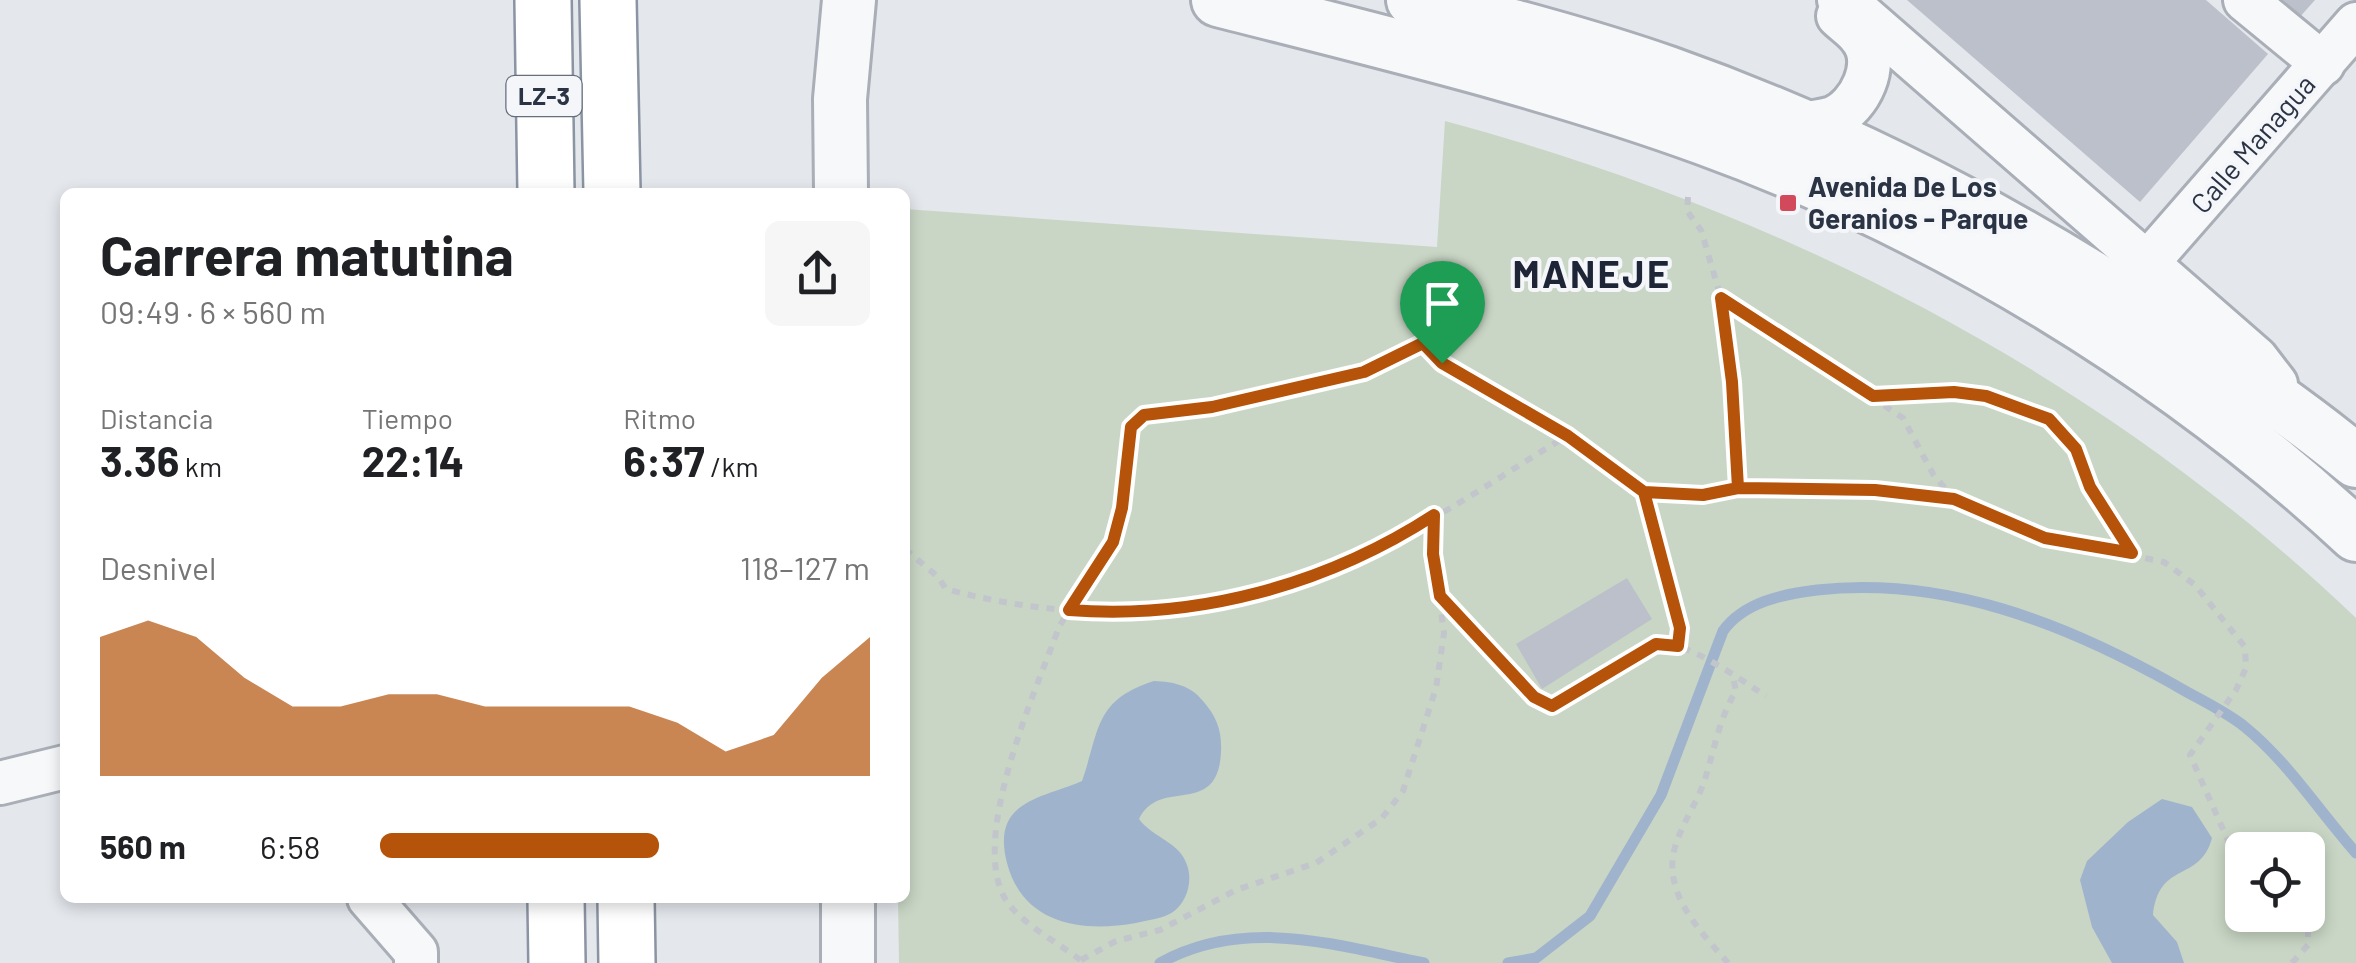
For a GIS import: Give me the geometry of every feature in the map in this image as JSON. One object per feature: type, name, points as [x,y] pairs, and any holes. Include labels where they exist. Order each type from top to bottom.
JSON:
[{"type":"highway","name":"LZ-3","points":[[543,0],[546,188]]},
{"type":"highway","name":"LZ-3","points":[[608,0],[612,188]]},
{"type":"highway","points":[[556,903],[557,963]]},
{"type":"highway","points":[[626,903],[627,963]]},
{"type":"street","points":[[818,0],[828,60],[840,99]]},
{"type":"street","points":[[841,188],[840,99],[849,0]]},
{"type":"street","points":[[1218,0],[1588,98],[1710,140],[1856,203],[2078,324],[2262,454],[2356,535]]},
{"type":"street","points":[[1414,0],[1666,72],[1802,125],[1934,188],[2044,248],[2294,409],[2356,461]]},
{"type":"street","points":[[1802,125],[1835,117],[1856,100],[1866,79],[1870,54],[1862,38],[1825,0]]},
{"type":"street","points":[[1839,0],[1862,15],[2256,358],[2294,409]]},
{"type":"street","points":[[2245,0],[2323,64]]},
{"type":"street","name":"Calle Managua","points":[[2148,262],[2356,24]]},
{"type":"street","points":[[0,783],[60,768]]},
{"type":"street","points":[[373,903],[416,952],[416,963]]},
{"type":"street","points":[[848,903],[848,963]]},
{"type":"path","points":[[1688,197],[1686,210],[1701,230],[1721,298],[1732,382],[1738,488]]},
{"type":"path","points":[[1721,298],[1903,418],[1933,474],[1954,499]]},
{"type":"path","points":[[1434,515],[1433,554],[1444,632],[1436,688],[1403,790],[1382,818],[1316,863],[1236,890],[1160,930],[1116,942],[1083,962],[1008,905],[992,860],[994,827],[1017,746],[1069,610],[1113,542],[1122,508],[1131,427],[1144,415],[1212,407],[1364,372],[1423,343],[1442,363],[1568,436],[1644,492],[1703,495],[1738,488],[1875,490],[1954,499],[2045,538],[2164,562],[2195,585],[2246,647],[2246,668],[2236,690],[2190,755],[2225,834]]},
{"type":"path","points":[[1873,396],[1954,392],[1986,396],[2049,419],[2076,449],[2090,487],[2132,553]]},
{"type":"path","points":[[910,553],[946,589],[988,600],[1106,613],[1178,610],[1246,598],[1336,566],[1407,532],[1568,436]]},
{"type":"path","points":[[1644,492],[1680,628],[1678,646]]},
{"type":"path","points":[[1440,596],[1534,697],[1552,706],[1656,644],[1692,652],[1766,696]]},
{"type":"path","points":[[1728,963],[1697,928],[1680,900],[1673,876],[1674,854],[1703,784],[1724,711],[1736,691],[1733,676]]},
{"type":"path","points":[[2292,963],[2308,945],[2308,932]]},
{"type":"green space","points":[[1445,121],[1571,159],[1694,203],[1815,254],[1932,312],[2045,378],[2154,451],[2258,531],[2356,618],[2356,963],[899,963],[898,903],[910,903],[910,209],[1437,247]]},
{"type":"water","points":[[1154,681],[1193,691],[1208,707],[1221,737],[1217,772],[1210,785],[1160,800],[1139,819],[1184,857],[1189,878],[1185,897],[1169,914],[1136,923],[1095,926],[1057,920],[1026,900],[1015,884],[1007,863],[1006,827],[1023,806],[1082,781],[1102,719],[1120,697]]},
{"type":"water","points":[[2162,799],[2192,807],[2212,838],[2199,861],[2163,886],[2153,915],[2177,942],[2184,963],[2112,963],[2092,927],[2080,880],[2087,861],[2128,822]]},
{"type":"building","points":[[1907,0],[2206,0],[2268,54],[2140,202]]},
{"type":"building","points":[[2276,0],[2315,0],[2298,19]]},
{"type":"building","points":[[1627,578],[1652,619],[1542,689],[1516,644]]},
{"type":"waterway","points":[[1508,963],[1536,958],[1590,916],[1661,795],[1723,631],[1753,606],[1817,590],[1911,590],[1957,598],[2046,624],[2132,662],[2245,727],[2289,771],[2356,853]]},
{"type":"waterway","points":[[1160,963],[1192,949],[1257,938],[1324,943],[1424,963]]},
{"type":"place","name":"Avenida De Los Geranios - Parque","points":[[1788,203]]},
{"type":"district","name":"MANEJE","points":[[1592,275]]},
{"type":"route","points":[[1442,363],[1423,343],[1364,372],[1212,407],[1144,415],[1131,427],[1122,508],[1113,542],[1069,610],[1178,610],[1246,598],[1351,559],[1434,515],[1433,554],[1440,596],[1534,697],[1552,706],[1656,644],[1678,646],[1680,628],[1644,492],[1703,495],[1738,488],[1875,490],[1954,499],[2045,538],[2132,553],[2090,487],[2076,449],[2049,419],[1986,396],[1954,392],[1873,396],[1721,298],[1732,382],[1738,488],[1703,495],[1644,492],[1568,436],[1442,363]]}]
